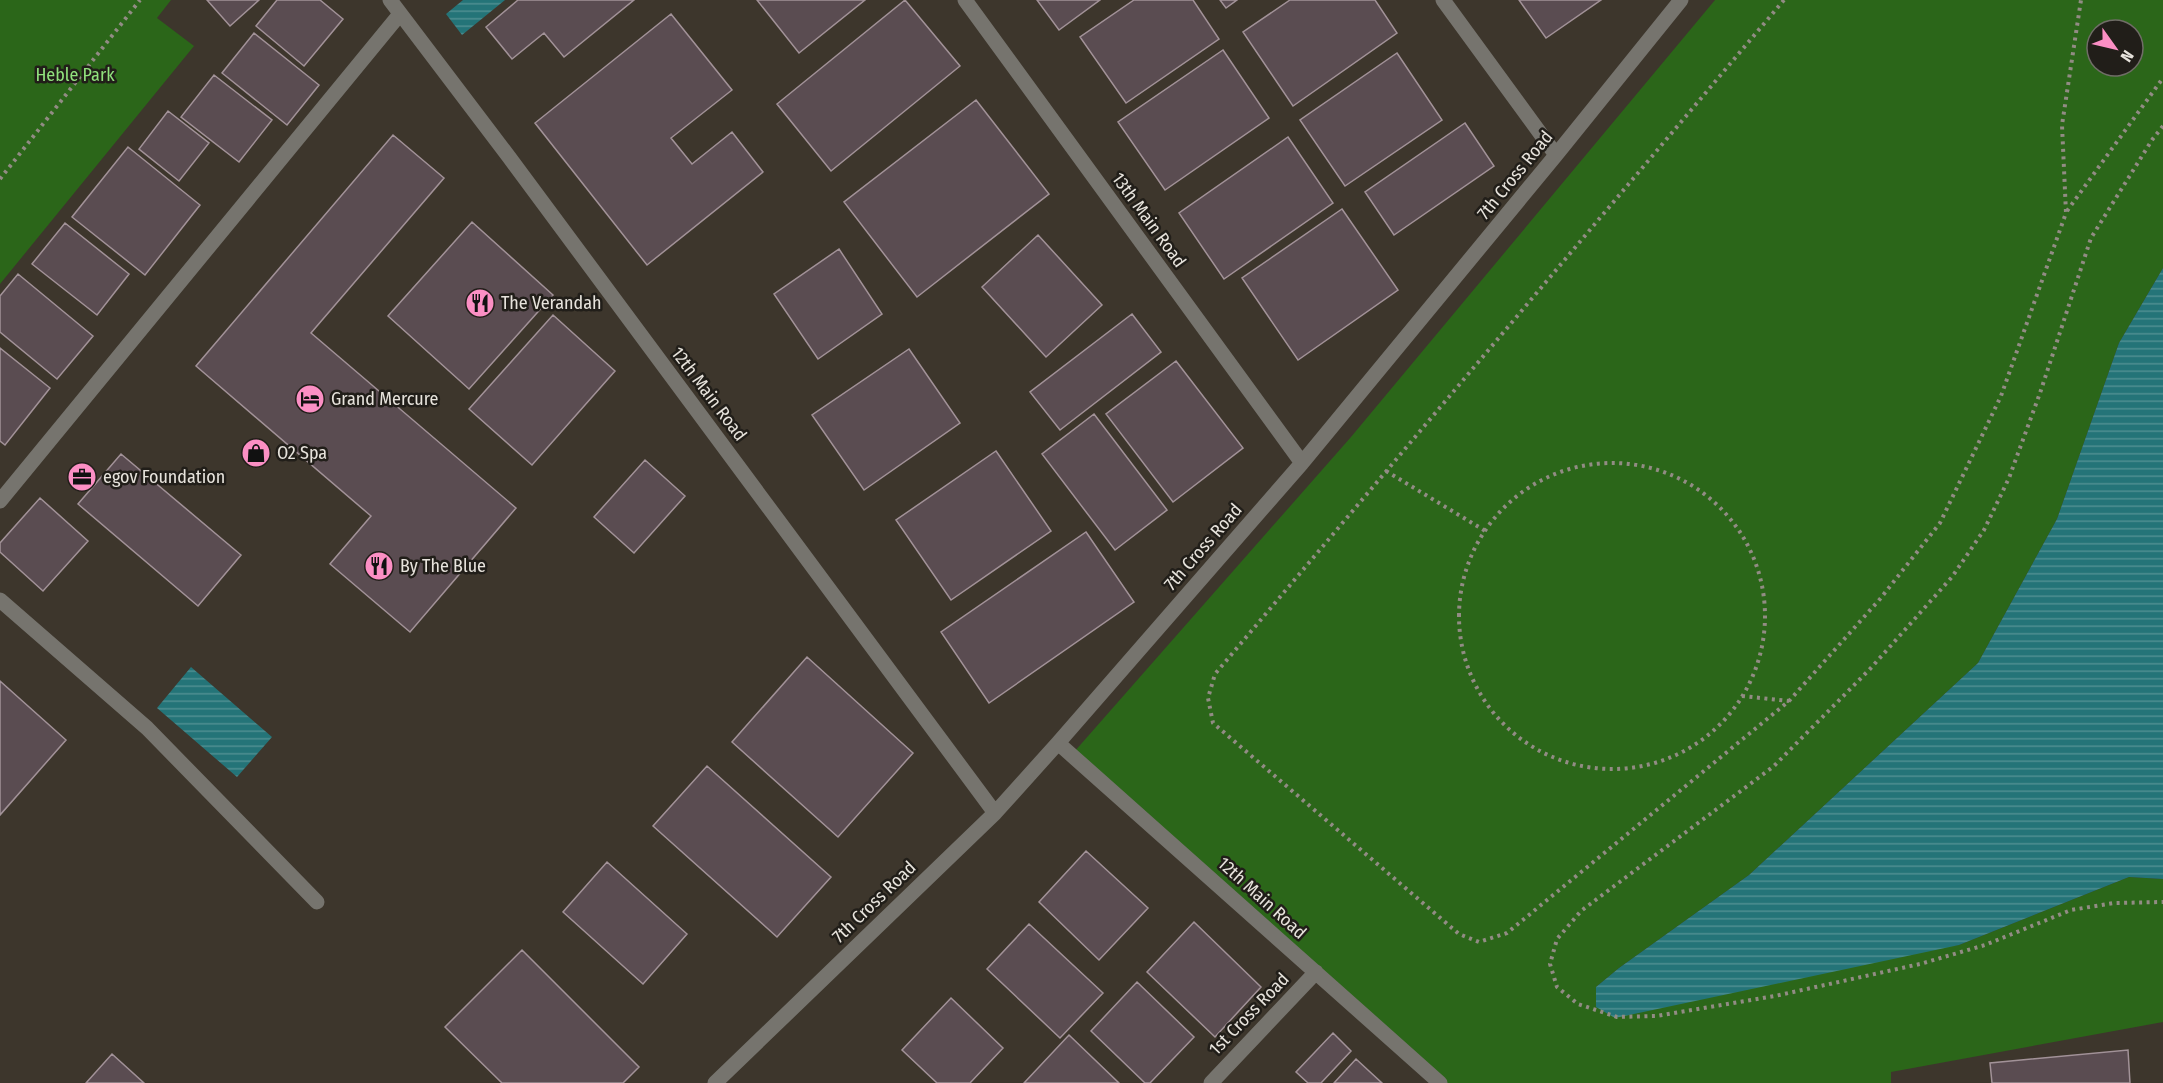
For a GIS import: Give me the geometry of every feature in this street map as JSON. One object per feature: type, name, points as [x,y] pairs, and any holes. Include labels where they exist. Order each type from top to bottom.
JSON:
[{"type":"street","name":"12th Main Road","points":[[390,0],[510,158],[995,813]]},
{"type":"street","name":"13th Main Road","points":[[965,0],[1302,463]]},
{"type":"street","points":[[1443,0],[1556,155]]},
{"type":"street","name":"7th Cross Road","points":[[715,1083],[995,813],[1058,743],[1302,463],[1681,0]]},
{"type":"street","points":[[0,501],[400,14]]},
{"type":"street","points":[[0,476],[12,487]]},
{"type":"street","points":[[0,600],[147,728],[317,902]]},
{"type":"street","name":"12th Main Road","points":[[1058,743],[1440,1083]]},
{"type":"street","name":"1st Cross Road","points":[[1211,1083],[1316,972]]},
{"type":"path","points":[[0,179],[140,0]]},
{"type":"path","points":[[1784,0],[1215,674],[1208,698],[1213,723],[1459,934],[1479,942],[1508,933],[1789,701],[1880,599],[1940,523],[2001,396],[2066,213],[2163,78]]},
{"type":"path","points":[[2066,213],[2062,125],[2081,0]]},
{"type":"path","points":[[2163,126],[2091,238],[2040,393],[2009,478],[1984,530],[1952,577],[1870,669],[1774,766],[1581,911],[1557,939],[1550,964],[1557,987],[1578,1004],[1617,1017],[1656,1016],[1774,996],[1920,964],[1985,945],[2071,910],[2114,903],[2163,903]]},
{"type":"path","points":[[1596,463],[1649,466],[1698,488],[1736,524],[1760,572],[1766,624],[1756,672],[1742,696],[1732,714],[1695,747],[1651,766],[1602,771],[1555,760],[1513,735],[1482,699],[1463,654],[1459,606],[1472,554],[1502,510],[1547,473],[1596,463]]},
{"type":"path","points":[[1386,471],[1486,532]]},
{"type":"path","points":[[1742,696],[1789,701]]},
{"type":"green space","name":"Heble Park","points":[[0,0],[171,0],[157,18],[194,46],[0,284]]},
{"type":"green space","points":[[1715,0],[2163,0],[2163,268],[2119,343],[2057,519],[1978,663],[1749,875],[1596,987],[1959,945],[2129,877],[2163,879],[2163,1022],[1891,1072],[1891,1083],[1440,1083],[1067,760],[1351,437]]},
{"type":"water","points":[[463,0],[505,0],[462,35],[446,14]]},
{"type":"water","points":[[2163,268],[2163,879],[2129,877],[1959,945],[1615,1018],[1596,1007],[1596,987],[1749,875],[1978,663],[2057,519],[2119,343]]},
{"type":"water","points":[[191,667],[272,737],[237,777],[157,708]]},
{"type":"building","points":[[207,0],[259,0],[230,26]]},
{"type":"building","points":[[277,0],[320,0],[343,19],[304,66],[256,26]]},
{"type":"building","points":[[518,0],[634,0],[564,57],[544,33],[512,59],[486,27]]},
{"type":"building","points":[[757,0],[865,0],[799,53]]},
{"type":"building","points":[[905,0],[960,66],[831,171],[777,104]]},
{"type":"building","points":[[1037,0],[1100,0],[1059,30]]},
{"type":"building","points":[[1134,0],[1193,0],[1219,39],[1126,103],[1080,37]]},
{"type":"building","points":[[1220,0],[1237,0],[1226,8]]},
{"type":"building","points":[[1290,0],[1375,0],[1397,33],[1293,106],[1243,32]]},
{"type":"building","points":[[1519,0],[1601,0],[1546,38]]},
{"type":"building","points":[[671,14],[732,90],[671,138],[692,164],[732,132],[763,172],[647,265],[535,123]]},
{"type":"building","points":[[254,33],[319,85],[287,125],[222,73]]},
{"type":"building","points":[[1223,50],[1269,118],[1165,190],[1118,122]]},
{"type":"building","points":[[1397,53],[1442,120],[1345,186],[1300,120]]},
{"type":"building","points":[[214,75],[272,120],[239,162],[181,117]]},
{"type":"building","points":[[976,100],[1049,194],[917,297],[844,202]]},
{"type":"building","points":[[168,111],[209,143],[179,181],[139,149]]},
{"type":"building","points":[[1465,123],[1494,166],[1394,235],[1365,192]]},
{"type":"building","points":[[393,135],[444,178],[311,333],[516,508],[410,632],[330,564],[371,516],[196,366]]},
{"type":"building","points":[[1288,137],[1333,203],[1224,279],[1179,213]]},
{"type":"building","points":[[128,147],[200,205],[145,275],[72,217]]},
{"type":"building","points":[[1342,209],[1398,290],[1298,360],[1242,278]]},
{"type":"building","points":[[472,222],[553,295],[469,389],[388,316]]},
{"type":"building","points":[[65,223],[129,274],[97,315],[32,264]]},
{"type":"building","points":[[1038,235],[1102,305],[1046,357],[982,287]]},
{"type":"building","points":[[839,249],[882,314],[818,359],[774,294]]},
{"type":"building","points":[[18,274],[93,336],[57,379],[0,332],[0,296]]},
{"type":"building","points":[[1132,314],[1161,352],[1060,430],[1030,392]]},
{"type":"building","points":[[553,315],[615,371],[532,465],[469,409]]},
{"type":"building","points":[[0,348],[50,388],[5,445],[0,441]]},
{"type":"building","points":[[909,349],[960,423],[864,490],[812,415]]},
{"type":"building","points":[[1176,361],[1243,448],[1173,502],[1106,414]]},
{"type":"building","points":[[1094,414],[1167,510],[1115,550],[1042,454]]},
{"type":"building","points":[[996,451],[1051,531],[951,600],[896,520]]},
{"type":"building","points":[[121,454],[241,555],[198,606],[78,504]]},
{"type":"building","points":[[645,460],[685,496],[634,553],[594,517]]},
{"type":"building","points":[[40,498],[88,541],[43,591],[0,552],[0,543]]},
{"type":"building","points":[[1086,532],[1134,602],[989,703],[941,632]]},
{"type":"building","points":[[807,657],[913,753],[838,837],[732,742]]},
{"type":"building","points":[[0,681],[66,740],[0,815]]},
{"type":"building","points":[[707,766],[831,877],[777,937],[653,826]]},
{"type":"building","points":[[1086,851],[1148,908],[1099,960],[1039,902]]},
{"type":"building","points":[[607,862],[687,934],[643,984],[563,912]]},
{"type":"building","points":[[1194,922],[1261,987],[1215,1037],[1147,972]]},
{"type":"building","points":[[1029,924],[1103,993],[1060,1038],[987,969]]},
{"type":"building","points":[[522,950],[639,1067],[623,1083],[502,1083],[445,1027]]},
{"type":"building","points":[[1137,982],[1194,1037],[1150,1083],[1145,1083],[1091,1031]]},
{"type":"building","points":[[951,998],[1003,1048],[970,1083],[937,1083],[902,1050]]},
{"type":"building","points":[[1333,1033],[1351,1051],[1321,1083],[1308,1083],[1296,1072]]},
{"type":"building","points":[[1069,1035],[1119,1083],[1024,1083]]},
{"type":"building","points":[[2128,1050],[2130,1083],[1992,1083],[1990,1063]]},
{"type":"building","points":[[112,1054],[144,1083],[86,1083]]},
{"type":"building","points":[[1356,1059],[1382,1083],[1334,1083]]},
{"type":"place","name":"The Verandah","points":[[480,303]]},
{"type":"place","name":"Grand Mercure","points":[[310,399]]},
{"type":"place","name":"O2 Spa","points":[[256,453]]},
{"type":"place","name":"egov Foundation","points":[[82,477]]},
{"type":"place","name":"By The Blue","points":[[379,566]]}]
